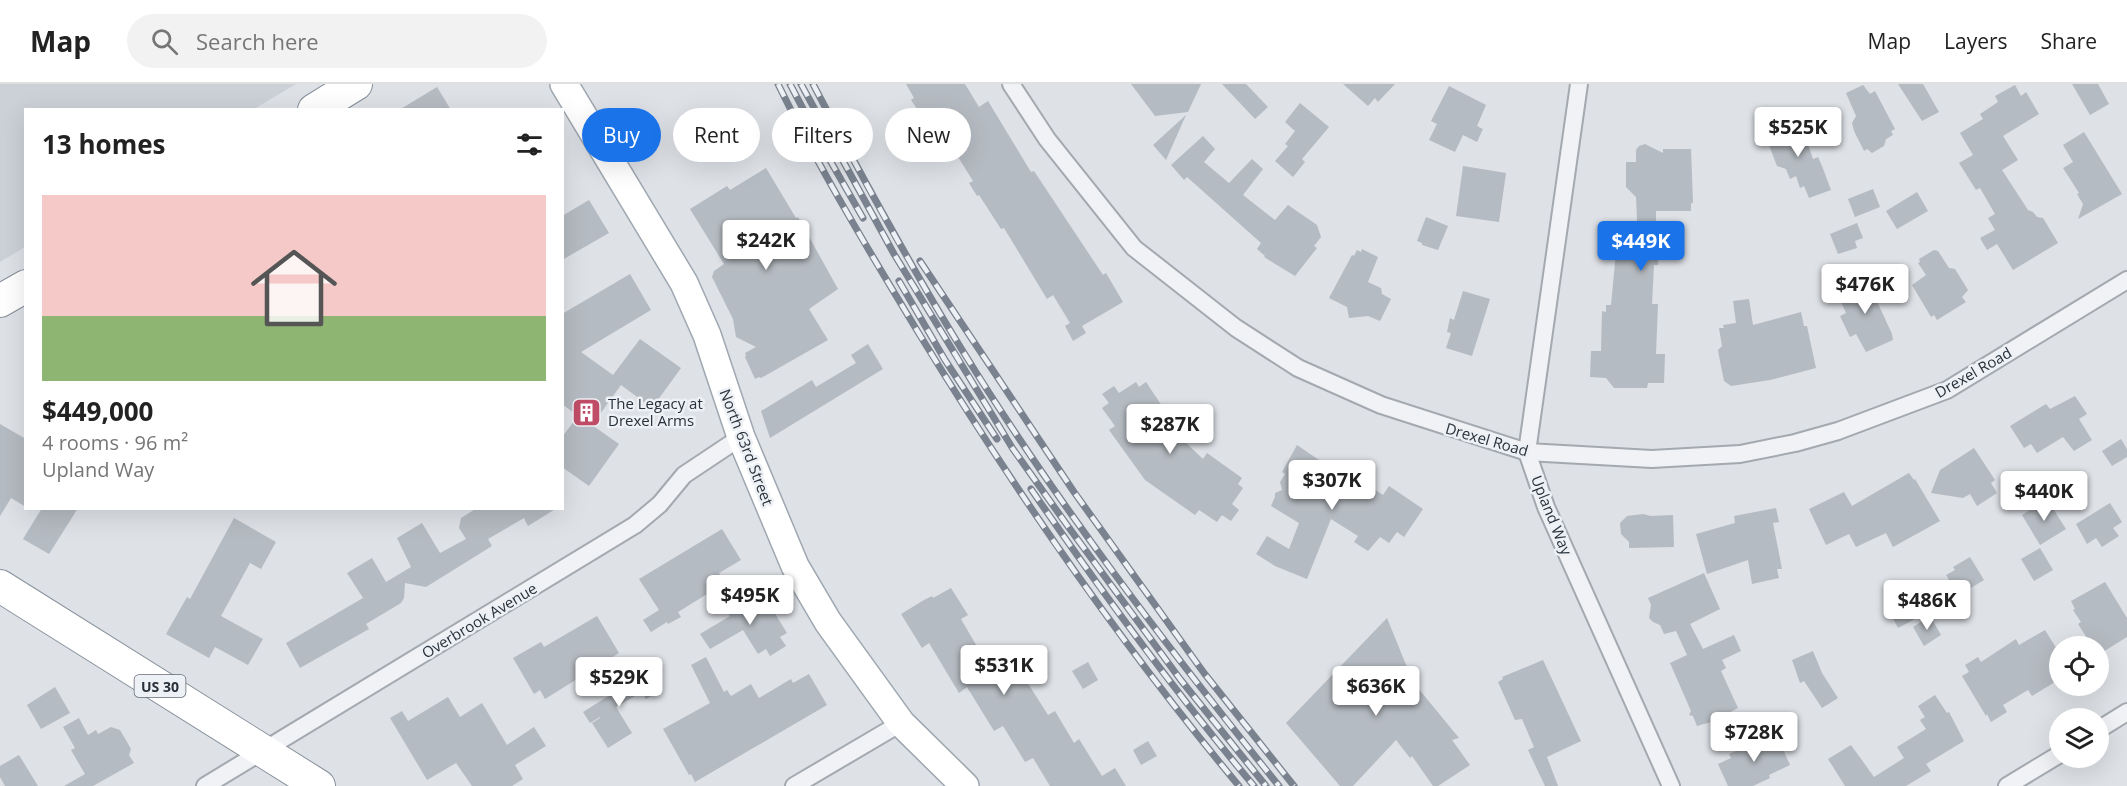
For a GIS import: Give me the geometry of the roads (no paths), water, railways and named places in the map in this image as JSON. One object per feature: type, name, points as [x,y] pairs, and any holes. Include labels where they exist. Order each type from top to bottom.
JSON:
[{"type":"highway","points":[[317,108],[356,84]]},
{"type":"highway","points":[[0,301],[24,287]]},
{"type":"highway","name":"US 30","points":[[0,586],[319,786]]},
{"type":"main road","name":"North 63rd Street","points":[[564,84],[684,283],[707,335],[741,437],[795,566],[828,622],[901,723],[965,786]]},
{"type":"street","name":"Drexel Road","points":[[1011,84],[1047,140],[1134,248],[1236,328],[1298,368],[1381,405],[1527,452],[1652,459],[1740,454],[1838,431],[1947,390],[2127,280]]},
{"type":"street","name":"Upland Way","points":[[1579,84],[1527,452],[1546,507],[1671,786]]},
{"type":"street","name":"Overbrook Avenue","points":[[205,786],[636,525],[660,504],[684,475],[741,437]]},
{"type":"street","points":[[2109,723],[2127,712]]},
{"type":"street","points":[[794,786],[901,723]]},
{"type":"street","points":[[2007,786],[2049,761]]},
{"type":"railway","points":[[778,84],[863,241],[992,450],[1070,565],[1152,677],[1239,786]]},
{"type":"railway","points":[[790,84],[863,218]]},
{"type":"railway","points":[[801,84],[894,254],[1013,449],[1180,679],[1266,786]]},
{"type":"railway","points":[[813,84],[905,254],[1000,410],[1115,575],[1279,786]]},
{"type":"railway","points":[[920,261],[1074,492],[1204,673],[1294,786]]},
{"type":"railway","points":[[899,281],[945,360],[997,439]]},
{"type":"railway","points":[[1031,489],[1139,640],[1254,786]]},
{"type":"place","name":"The Legacy at Drexel Arms","points":[[587,412]]}]
